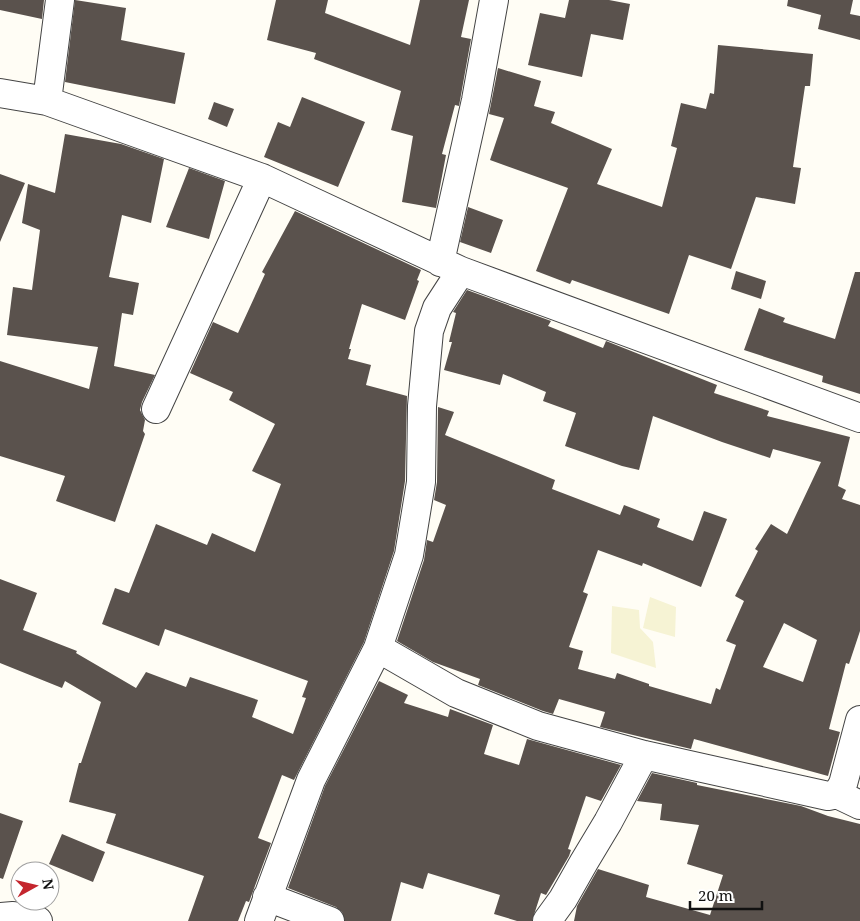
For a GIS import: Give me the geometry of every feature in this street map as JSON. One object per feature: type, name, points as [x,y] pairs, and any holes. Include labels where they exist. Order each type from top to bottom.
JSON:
[{"type":"street","points":[[47,101],[60,0]]},
{"type":"street","points":[[330,921],[263,909],[311,780],[378,648],[409,555],[421,482],[422,406],[429,332],[450,266],[494,0]]},
{"type":"street","points":[[0,93],[47,101],[262,178],[450,266],[860,418]]},
{"type":"street","points":[[156,409],[262,178]]},
{"type":"street","points":[[378,648],[456,693],[538,726],[644,755],[848,799],[843,784],[860,720]]},
{"type":"street","points":[[547,921],[564,899],[644,755]]},
{"type":"street","points":[[0,917],[13,916],[38,921]]},
{"type":"shaded area","points":[[650,597],[676,607],[675,637],[643,628]]},
{"type":"shaded area","points":[[612,606],[639,610],[640,628],[653,642],[656,668],[611,653]]},
{"type":"building","points":[[0,0],[44,0],[42,19],[0,10]]},
{"type":"building","points":[[75,0],[126,8],[121,40],[185,53],[175,104],[65,82]]},
{"type":"building","points":[[276,0],[328,0],[325,13],[410,45],[420,0],[469,0],[461,37],[471,39],[459,106],[455,105],[442,154],[446,155],[436,208],[402,202],[413,136],[391,130],[401,91],[314,59],[316,53],[267,40]]},
{"type":"building","points":[[569,0],[609,0],[630,4],[623,40],[591,34],[582,77],[528,65],[540,13],[565,18]]},
{"type":"building","points":[[788,0],[853,0],[850,14],[860,16],[860,40],[818,29],[821,15],[787,6]]},
{"type":"building","points":[[718,45],[813,54],[810,86],[805,86],[793,167],[801,168],[795,204],[756,197],[731,269],[689,255],[669,314],[572,280],[570,284],[536,271],[568,188],[490,160],[504,118],[489,114],[498,68],[541,81],[534,106],[555,112],[551,123],[612,149],[597,184],[662,207],[677,148],[671,146],[681,103],[706,109],[710,93],[714,94]]},
{"type":"building","points":[[302,97],[365,122],[338,187],[264,157],[278,122],[290,127]]},
{"type":"building","points":[[214,102],[234,109],[227,127],[208,119]]},
{"type":"building","points":[[65,134],[121,144],[164,159],[151,223],[122,215],[109,277],[139,283],[133,315],[122,313],[114,366],[155,375],[140,410],[145,420],[143,431],[145,434],[115,522],[56,501],[65,476],[0,456],[0,361],[89,389],[98,347],[7,335],[13,287],[32,290],[40,230],[22,223],[28,184],[55,193]]},
{"type":"building","points":[[189,168],[225,181],[209,239],[166,227]]},
{"type":"building","points":[[0,174],[25,183],[0,242]]},
{"type":"building","points":[[468,207],[503,220],[491,253],[460,242]]},
{"type":"building","points":[[295,211],[421,270],[405,320],[362,304],[348,359],[371,365],[366,385],[407,396],[405,481],[394,551],[364,642],[294,780],[282,775],[258,838],[271,843],[249,902],[246,901],[238,921],[188,921],[204,876],[106,843],[116,814],[69,802],[79,763],[81,763],[101,702],[65,681],[62,688],[0,663],[0,579],[37,593],[23,630],[77,651],[76,653],[136,688],[146,672],[186,687],[190,677],[258,700],[252,717],[293,734],[306,698],[302,697],[308,681],[165,629],[159,646],[102,624],[115,588],[129,593],[156,524],[207,545],[212,533],[255,552],[281,484],[252,471],[275,424],[229,400],[233,392],[190,373],[213,322],[238,333],[265,274],[262,272]]},
{"type":"building","points":[[736,271],[766,281],[761,299],[731,289]]},
{"type":"building","points":[[855,272],[860,272],[860,394],[822,382],[823,376],[744,350],[759,308],[785,318],[783,322],[835,339]]},
{"type":"building","points":[[467,290],[551,321],[548,326],[603,348],[606,341],[717,385],[714,393],[769,411],[767,416],[850,437],[838,486],[846,490],[842,499],[860,505],[860,631],[849,664],[846,663],[829,729],[840,732],[828,776],[694,739],[691,749],[600,727],[605,712],[559,699],[553,714],[543,711],[478,685],[480,679],[433,662],[397,641],[424,560],[427,540],[433,542],[446,505],[434,500],[437,482],[438,407],[454,412],[445,435],[555,480],[552,489],[620,515],[624,505],[660,519],[657,527],[693,541],[704,511],[727,519],[701,587],[643,563],[642,566],[598,550],[583,592],[588,594],[569,647],[583,651],[578,669],[615,679],[617,673],[649,684],[649,686],[711,704],[716,688],[720,690],[736,645],[726,641],[744,601],[735,596],[758,551],[755,549],[771,524],[787,534],[821,462],[773,449],[770,458],[653,416],[639,470],[565,446],[576,413],[543,401],[546,392],[503,374],[500,385],[444,370],[452,342],[449,342],[456,313],[453,312]],"holes":[[[784,623],[817,640],[803,682],[763,667]]]},
{"type":"building","points":[[379,681],[408,695],[404,703],[448,717],[450,709],[493,725],[484,754],[519,765],[527,739],[621,765],[601,801],[586,796],[568,849],[571,850],[569,856],[546,895],[541,893],[532,921],[517,921],[494,914],[500,895],[428,873],[423,889],[401,882],[391,921],[345,921],[342,912],[336,907],[288,888],[325,786]]},
{"type":"building","points":[[652,773],[697,783],[697,785],[801,806],[828,816],[860,824],[860,921],[574,921],[577,906],[598,869],[649,885],[646,897],[710,915],[723,875],[687,864],[699,825],[660,820],[662,804],[637,801]]},
{"type":"building","points":[[0,813],[23,821],[3,879],[0,878]]},
{"type":"building","points":[[62,834],[105,852],[93,882],[60,868],[60,861],[50,861]]}]
